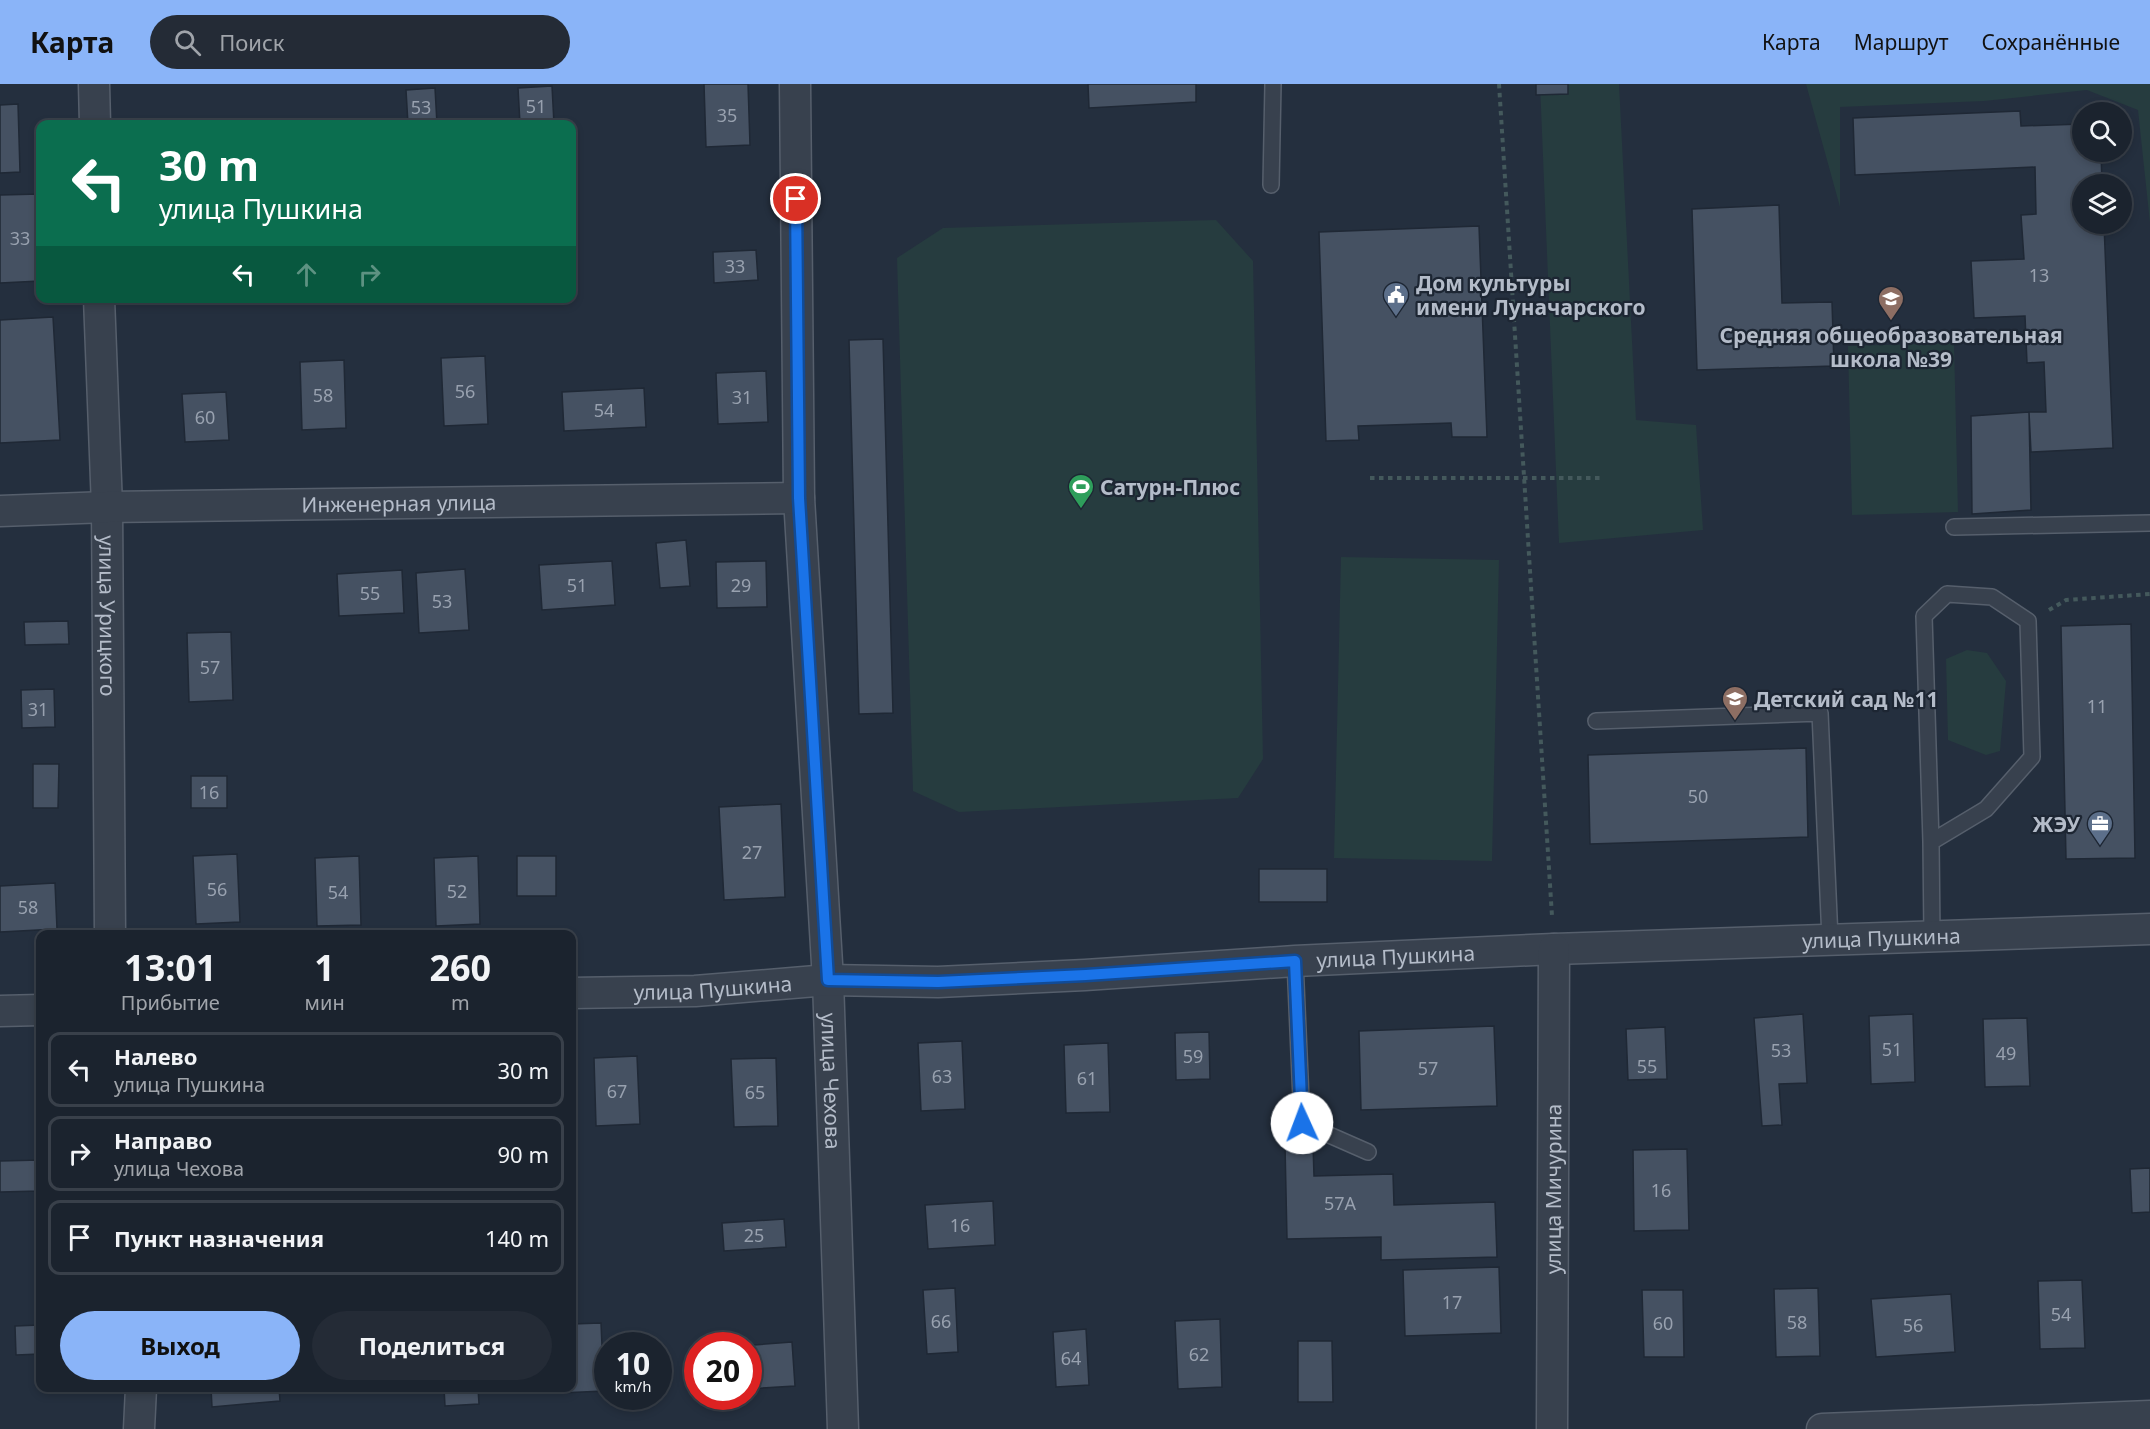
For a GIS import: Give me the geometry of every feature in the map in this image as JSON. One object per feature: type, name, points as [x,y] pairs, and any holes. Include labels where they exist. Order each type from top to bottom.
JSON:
[{"type":"street","points":[[94,84],[95,120]]},
{"type":"street","name":"улица Чехова","points":[[795,84],[799,498],[828,980],[843,1429]]},
{"type":"street","name":"улица Урицкого","points":[[99,303],[107,507],[110,930]]},
{"type":"street","name":"Инженерная улица","points":[[0,511],[107,507],[799,498]]},
{"type":"street","name":"улица Пушкина","points":[[576,993],[695,991],[828,980],[950,981],[1086,975],[1295,961],[1830,939],[2150,929]]},
{"type":"street","name":"улица Мичурина","points":[[1552,1429],[1554,950]]},
{"type":"street","points":[[0,1011],[36,1010]]},
{"type":"street","points":[[139,1429],[141,1392]]},
{"type":"street","points":[[1822,1429],[2150,1416]]},
{"type":"lane","points":[[1271,185],[1273,84]]},
{"type":"lane","points":[[1954,527],[2150,523]]},
{"type":"lane","points":[[1931,842],[1986,809],[2032,757],[2028,621],[1992,597],[1947,594],[1924,616],[1932,937]]},
{"type":"lane","points":[[1596,721],[1820,713],[1830,939]]},
{"type":"lane","points":[[1295,961],[1302,1123],[1368,1152]]},
{"type":"path","points":[[1499,84],[1554,950]]},
{"type":"path","points":[[1370,478],[1601,478]]},
{"type":"path","points":[[2028,621],[2066,600],[2150,594]]},
{"type":"green space","points":[[1540,84],[1619,84],[1636,420],[1696,425],[1703,530],[1559,543]]},
{"type":"green space","points":[[1806,84],[2150,84],[2150,223],[2138,110],[2132,108],[2132,102],[2118,102],[2087,90],[1984,101],[1840,107],[1840,207]]},
{"type":"green space","name":"Сатурн-Плюс","points":[[1216,220],[1253,261],[1263,759],[1238,798],[959,812],[913,791],[897,258],[943,228]]},
{"type":"green space","points":[[1954,343],[1958,512],[1852,515],[1848,346]]},
{"type":"green space","points":[[1341,557],[1499,560],[1492,861],[1334,858]]},
{"type":"green space","points":[[1967,650],[1987,653],[2006,681],[2000,751],[1986,755],[1948,740],[1946,659]]},
{"type":"building","points":[[704,84],[748,84],[750,145],[706,147]]},
{"type":"building","points":[[1088,84],[1196,84],[1196,102],[1089,108]]},
{"type":"building","points":[[1536,84],[1568,84],[1568,94],[1536,95]]},
{"type":"building","points":[[552,86],[554,120],[520,120],[518,88]]},
{"type":"building","points":[[435,88],[437,120],[408,120],[406,90]]},
{"type":"building","points":[[18,104],[20,172],[0,173],[0,105]]},
{"type":"building","points":[[2020,111],[2021,126],[2072,124],[2072,162],[2101,162],[2102,174],[2072,174],[2072,234],[2104,234],[2113,448],[2031,452],[2029,412],[2046,412],[2044,362],[2027,363],[2025,316],[1974,318],[1971,261],[2024,259],[2021,215],[2036,214],[2035,167],[1855,175],[1853,118]]},
{"type":"building","points":[[36,194],[36,281],[0,283],[0,195]]},
{"type":"building","points":[[1779,205],[1782,303],[1832,302],[1834,366],[1697,370],[1692,209]]},
{"type":"building","points":[[1479,226],[1487,437],[1452,437],[1451,423],[1358,426],[1359,440],[1326,441],[1319,232]]},
{"type":"building","points":[[756,250],[758,280],[714,283],[713,252]]},
{"type":"building","points":[[53,317],[60,440],[0,443],[0,320]]},
{"type":"building","points":[[883,339],[893,713],[859,714],[849,340]]},
{"type":"building","points":[[485,356],[488,424],[444,426],[441,358]]},
{"type":"building","points":[[344,360],[346,428],[302,430],[300,362]]},
{"type":"building","points":[[766,371],[768,422],[718,424],[716,373]]},
{"type":"building","points":[[644,388],[646,427],[564,431],[562,392]]},
{"type":"building","points":[[226,392],[229,440],[185,442],[182,394]]},
{"type":"building","points":[[2029,412],[2031,510],[1972,514],[1971,416]]},
{"type":"building","points":[[686,540],[690,586],[660,588],[656,543]]},
{"type":"building","points":[[612,561],[615,605],[542,610],[539,565]]},
{"type":"building","points":[[766,561],[767,607],[717,608],[716,562]]},
{"type":"building","points":[[465,569],[469,630],[419,633],[416,573]]},
{"type":"building","points":[[402,570],[404,613],[339,616],[337,574]]},
{"type":"building","points":[[68,621],[69,644],[25,645],[24,622]]},
{"type":"building","points":[[2131,624],[2135,858],[2066,859],[2061,626]]},
{"type":"building","points":[[231,632],[233,700],[189,702],[187,633]]},
{"type":"building","points":[[54,689],[55,727],[22,728],[21,690]]},
{"type":"building","points":[[1806,748],[1808,837],[1590,844],[1588,755]]},
{"type":"building","points":[[33,764],[59,764],[58,808],[33,808]]},
{"type":"building","points":[[191,776],[227,776],[227,808],[191,808]]},
{"type":"building","points":[[781,804],[785,897],[724,900],[719,807]]},
{"type":"building","points":[[237,854],[240,922],[196,924],[193,856]]},
{"type":"building","points":[[359,856],[361,925],[317,926],[315,858]]},
{"type":"building","points":[[478,856],[480,924],[436,926],[434,858]]},
{"type":"building","points":[[517,856],[556,856],[556,896],[517,896]]},
{"type":"building","points":[[1259,869],[1327,869],[1327,902],[1259,902]]},
{"type":"building","points":[[55,883],[57,929],[0,932],[0,886]]},
{"type":"building","points":[[1803,1014],[1807,1083],[1779,1084],[1782,1125],[1762,1126],[1754,1018]]},
{"type":"building","points":[[1913,1014],[1915,1082],[1871,1084],[1869,1016]]},
{"type":"building","points":[[2027,1018],[2030,1086],[1985,1087],[1983,1019]]},
{"type":"building","points":[[1494,1026],[1497,1106],[1361,1110],[1359,1031]]},
{"type":"building","points":[[1665,1027],[1667,1079],[1628,1080],[1626,1029]]},
{"type":"building","points":[[1209,1032],[1210,1079],[1176,1080],[1175,1033]]},
{"type":"building","points":[[962,1041],[965,1109],[921,1111],[918,1043]]},
{"type":"building","points":[[1108,1043],[1110,1112],[1066,1113],[1064,1045]]},
{"type":"building","points":[[637,1056],[640,1124],[596,1126],[594,1058]]},
{"type":"building","points":[[776,1058],[778,1126],[734,1127],[731,1059]]},
{"type":"building","points":[[1313,1144],[1314,1176],[1393,1174],[1394,1205],[1495,1202],[1497,1257],[1381,1260],[1381,1237],[1287,1239],[1285,1145]]},
{"type":"building","points":[[1687,1149],[1689,1230],[1634,1231],[1633,1150]]},
{"type":"building","points":[[36,1160],[36,1191],[0,1192],[0,1161]]},
{"type":"building","points":[[2150,1168],[2150,1212],[2132,1213],[2130,1169]]},
{"type":"building","points":[[993,1201],[995,1245],[928,1249],[925,1205]]},
{"type":"building","points":[[784,1219],[786,1247],[724,1251],[722,1223]]},
{"type":"building","points":[[1499,1267],[1501,1333],[1405,1336],[1403,1270]]},
{"type":"building","points":[[2082,1280],[2085,1348],[2040,1349],[2038,1281]]},
{"type":"building","points":[[955,1288],[958,1352],[927,1354],[923,1290]]},
{"type":"building","points":[[1818,1288],[1820,1356],[1776,1357],[1774,1289]]},
{"type":"building","points":[[1642,1290],[1683,1290],[1684,1357],[1644,1357]]},
{"type":"building","points":[[1951,1294],[1955,1352],[1876,1357],[1871,1299]]},
{"type":"building","points":[[1220,1319],[1222,1387],[1178,1389],[1175,1321]]},
{"type":"building","points":[[601,1323],[601,1332],[594,1332],[594,1391],[560,1393],[576,1392],[576,1324]]},
{"type":"building","points":[[36,1325],[36,1354],[16,1355],[15,1326]]},
{"type":"building","points":[[1086,1329],[1089,1385],[1056,1387],[1053,1332]]},
{"type":"building","points":[[1298,1341],[1332,1341],[1333,1402],[1298,1402]]},
{"type":"building","points":[[792,1342],[795,1386],[762,1388],[762,1344]]},
{"type":"building","points":[[211,1392],[279,1392],[280,1401],[212,1407]]},
{"type":"building","points":[[444,1392],[478,1392],[479,1404],[445,1406]]},
{"type":"place","name":"Дом культуры имени Луначарского","points":[[1396,318]]},
{"type":"place","name":"Средняя общеобразовательная школа №39","points":[[1891,322]]},
{"type":"place","name":"Сатурн-Плюс","points":[[1081,510]]},
{"type":"place","name":"Детский сад №11","points":[[1735,722]]},
{"type":"place","name":"ЖЭУ","points":[[2100,847]]},
{"type":"route","points":[[796,199],[799,498],[828,980],[938,982],[1295,961],[1302,1123]]}]
